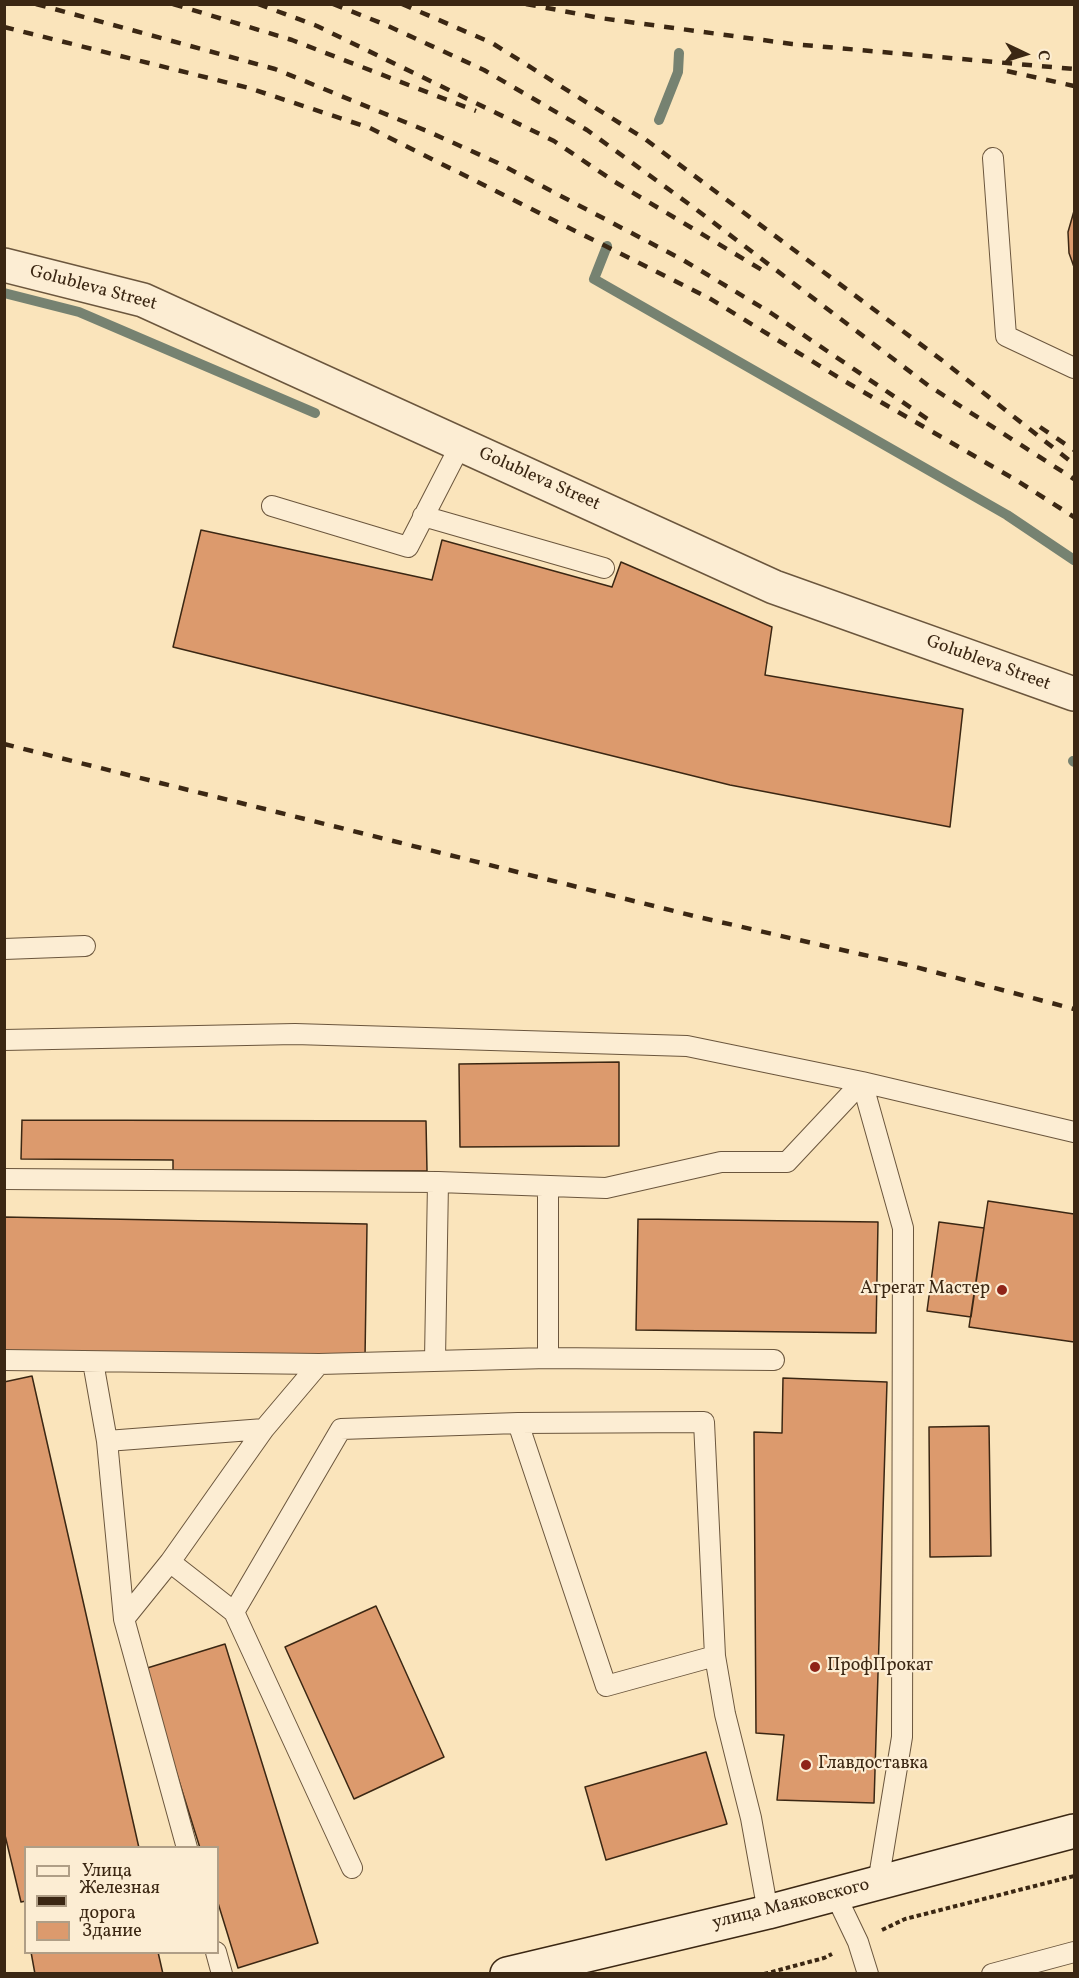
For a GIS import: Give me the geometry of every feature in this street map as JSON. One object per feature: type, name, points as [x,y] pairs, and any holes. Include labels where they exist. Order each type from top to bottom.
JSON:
[{"type":"street","name":"Golubleva Street","points":[[4,266],[143,300],[774,587],[1074,694]]},
{"type":"street","name":"улица Маяковского","points":[[507,1974],[768,1912],[1074,1831]]},
{"type":"lane","points":[[993,158],[1006,336],[1074,368]]},
{"type":"lane","points":[[272,506],[408,547],[461,444]]},
{"type":"lane","points":[[423,516],[604,568]]},
{"type":"lane","points":[[4,949],[85,946]]},
{"type":"lane","points":[[4,1040],[295,1034],[687,1046],[862,1082],[1074,1132]]},
{"type":"lane","points":[[4,1179],[438,1182],[606,1188],[721,1162],[787,1162],[862,1082]]},
{"type":"lane","points":[[862,1082],[903,1228],[903,1737],[878,1883]]},
{"type":"lane","points":[[435,1359],[438,1182]]},
{"type":"lane","points":[[548,1186],[548,1358]]},
{"type":"lane","points":[[4,1360],[319,1364],[435,1359],[548,1358],[774,1360]]},
{"type":"lane","points":[[93,1362],[107,1441],[124,1619],[186,1846]]},
{"type":"lane","points":[[124,1619],[170,1562],[264,1429],[319,1364]]},
{"type":"lane","points":[[234,1612],[341,1429],[518,1423],[704,1422],[715,1656],[725,1714],[751,1818],[768,1912]]},
{"type":"lane","points":[[518,1423],[606,1686],[715,1656]]},
{"type":"lane","points":[[107,1441],[264,1429]]},
{"type":"lane","points":[[170,1562],[234,1612],[352,1868]]},
{"type":"lane","points":[[835,1894],[858,1941],[868,1974]]},
{"type":"lane","points":[[992,1974],[1074,1952]]},
{"type":"lane","points":[[216,1954],[222,1974]]},
{"type":"path","points":[[764,1974],[824,1958],[904,1919],[1074,1876]]},
{"type":"building","points":[[1074,211],[1074,267],[1069,253],[1068,232]]},
{"type":"building","points":[[201,530],[432,580],[442,540],[612,587],[621,562],[772,627],[765,675],[963,709],[950,827],[730,785],[173,647]]},
{"type":"building","points":[[619,1062],[619,1146],[460,1147],[459,1064]]},
{"type":"building","points":[[22,1120],[426,1121],[427,1171],[173,1170],[173,1160],[21,1159]]},
{"type":"building","points":[[988,1201],[1074,1214],[1074,1342],[969,1327]]},
{"type":"building","points":[[4,1217],[367,1224],[365,1358],[4,1352]]},
{"type":"building","points":[[638,1219],[878,1222],[876,1333],[636,1330]]},
{"type":"building","points":[[939,1222],[984,1228],[971,1317],[927,1311]]},
{"type":"building","points":[[32,1376],[139,1846],[24,1846],[24,1901],[21,1902],[4,1831],[4,1382]]},
{"type":"building","points":[[783,1378],[887,1382],[874,1803],[777,1800],[784,1735],[756,1733],[754,1432],[782,1433]]},
{"type":"building","points":[[989,1426],[991,1556],[930,1557],[929,1427]]},
{"type":"building","points":[[376,1606],[444,1757],[354,1799],[285,1647]]},
{"type":"building","points":[[225,1644],[318,1943],[238,1968],[219,1906],[219,1846],[199,1846],[144,1669]]},
{"type":"building","points":[[706,1752],[727,1824],[606,1860],[585,1787]]},
{"type":"building","points":[[31,1954],[158,1954],[163,1974],[35,1974]]},
{"type":"waterway","points":[[659,120],[678,72],[679,53]]},
{"type":"waterway","points":[[607,246],[594,279],[1007,515],[1074,560]]},
{"type":"waterway","points":[[4,293],[79,312],[315,413]]},
{"type":"railway","points":[[36,4],[275,69],[427,131],[498,163],[683,260],[771,313],[932,422]]},
{"type":"railway","points":[[173,4],[292,40],[476,111]]},
{"type":"railway","points":[[258,4],[317,26],[554,141],[615,182],[767,273]]},
{"type":"railway","points":[[333,4],[386,25],[484,70],[587,130],[693,207],[929,386],[1074,479]]},
{"type":"railway","points":[[402,4],[492,43],[645,139],[943,361],[1074,464]]},
{"type":"railway","points":[[526,4],[600,18],[792,44],[1074,69]]},
{"type":"railway","points":[[4,27],[249,88],[370,128],[709,298],[846,382],[1016,480],[1074,517]]},
{"type":"railway","points":[[1007,71],[1074,86]]},
{"type":"railway","points":[[1040,427],[1074,450]]},
{"type":"railway","points":[[4,744],[694,916],[908,965],[1074,1009]]},
{"type":"place","name":"Агрегат Мастер","points":[[1002,1290]]},
{"type":"place","name":"ПрофПрокат","points":[[815,1667]]},
{"type":"place","name":"Главдоставка","points":[[806,1765]]}]
